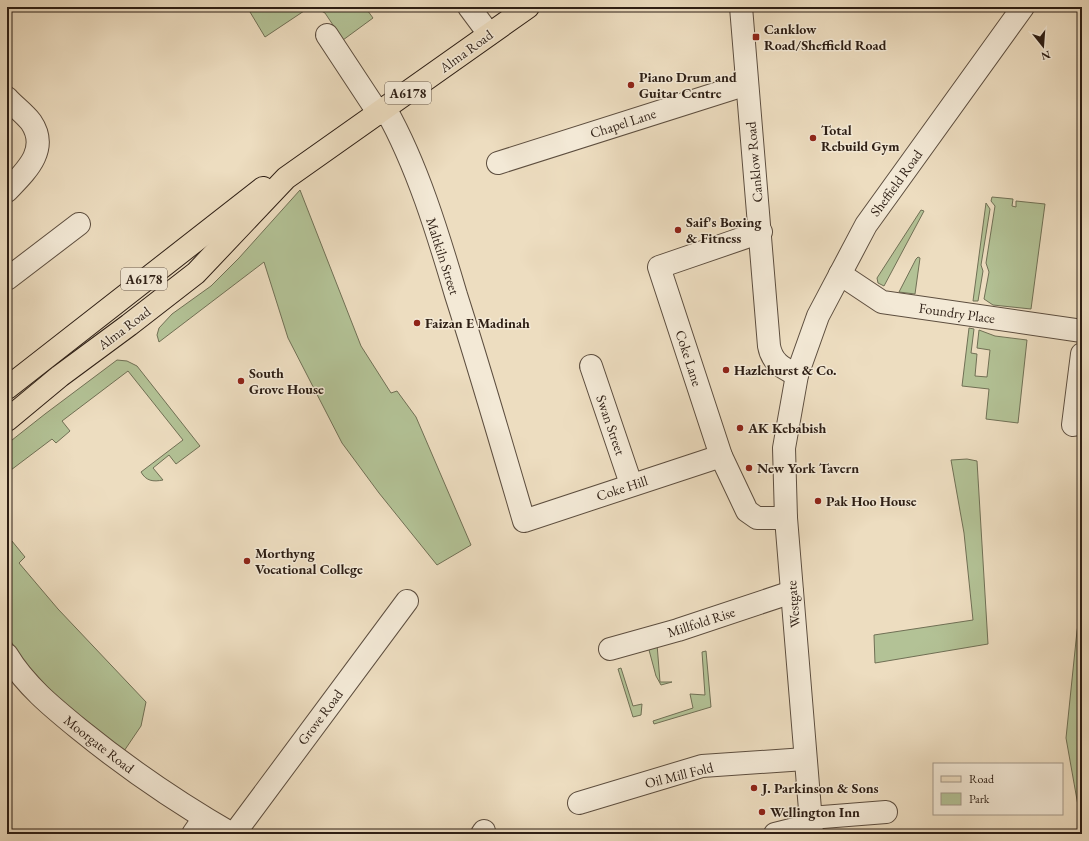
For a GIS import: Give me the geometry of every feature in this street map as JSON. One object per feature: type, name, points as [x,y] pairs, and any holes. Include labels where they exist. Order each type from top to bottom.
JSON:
[{"type":"main road","name":"Alma Road","points":[[7,388],[263,188],[286,178],[382,112],[528,7]]},
{"type":"main road","name":"Alma Road","points":[[7,420],[25,404],[196,273],[286,178]]},
{"type":"main road","name":"A6178","points":[[157,270],[173,272],[197,264],[216,252]]},
{"type":"main road","name":"A6178","points":[[41,362],[107,321],[114,320],[129,325]]},
{"type":"street","points":[[469,7],[489,34]]},
{"type":"street","name":"Canklow Road","points":[[741,7],[771,354],[781,367],[797,374]]},
{"type":"street","name":"Sheffield Road","points":[[797,374],[818,316],[866,225],[1023,7]]},
{"type":"street","name":"Maltkiln Street","points":[[327,35],[400,135],[439,238],[494,416],[524,521]]},
{"type":"street","name":"Chapel Lane","points":[[498,163],[747,84]]},
{"type":"street","points":[[7,98],[31,122],[35,132],[37,146],[35,157],[30,168],[7,190]]},
{"type":"street","points":[[7,279],[79,224]]},
{"type":"street","name":"Coke Lane","points":[[761,232],[659,267],[722,456],[747,511],[756,518],[786,518]]},
{"type":"street","name":"Foundry Place","points":[[840,274],[882,302],[1082,331]]},
{"type":"street","points":[[1073,425],[1082,354]]},
{"type":"street","name":"Swan Street","points":[[591,366],[631,484]]},
{"type":"street","name":"Westgate","points":[[797,374],[784,448],[786,518],[811,826]]},
{"type":"street","name":"Coke Hill","points":[[524,521],[631,484],[722,456]]},
{"type":"street","name":"Millfold Rise","points":[[610,649],[678,630],[792,592]]},
{"type":"street","name":"Grove Road","points":[[233,834],[407,601]]},
{"type":"street","name":"Moorgate Road","points":[[7,655],[13,665],[42,698],[199,826],[233,834]]},
{"type":"street","name":"Oil Mill Fold","points":[[579,803],[702,766],[806,759]]},
{"type":"street","points":[[775,834],[886,812]]},
{"type":"green space","points":[[247,7],[365,7],[373,18],[343,40],[325,13],[316,8],[304,11],[265,37]]},
{"type":"green space","points":[[300,190],[361,346],[391,393],[397,391],[416,417],[471,545],[437,565],[379,493],[342,443],[288,338],[264,262],[159,342],[157,335],[159,328],[172,314],[211,286],[239,258]]},
{"type":"green space","points":[[992,197],[1013,199],[1012,206],[1016,207],[1016,201],[1045,204],[1031,309],[993,305],[984,299],[989,272],[986,263],[995,206],[991,201]]},
{"type":"green space","points":[[986,203],[990,209],[981,265],[983,271],[978,301],[973,301]]},
{"type":"green space","points":[[921,210],[924,211],[884,286],[878,283],[877,278]]},
{"type":"green space","points":[[918,257],[920,258],[915,294],[899,292],[916,259]]},
{"type":"green space","points":[[969,328],[974,329],[971,353],[977,354],[975,376],[987,377],[990,350],[977,348],[979,330],[995,336],[1027,340],[1018,423],[986,419],[989,389],[962,386]]},
{"type":"green space","points":[[117,360],[127,361],[137,366],[200,446],[176,464],[169,455],[153,468],[163,480],[153,481],[145,477],[141,472],[183,440],[128,371],[62,421],[70,431],[56,443],[52,439],[7,473],[7,444]]},
{"type":"green space","points":[[967,459],[977,461],[988,644],[875,663],[874,635],[973,620],[964,533],[951,460]]},
{"type":"green space","points":[[7,535],[25,557],[19,563],[58,609],[146,702],[141,726],[122,754],[50,690],[22,659],[7,635]]},
{"type":"green space","points":[[1082,601],[1082,828],[1066,738],[1077,631]]},
{"type":"green space","points":[[657,644],[660,682],[672,682],[661,685],[656,676],[649,650],[651,646]]},
{"type":"green space","points":[[706,651],[711,707],[654,724],[653,721],[693,708],[690,694],[705,695],[702,652]]},
{"type":"green space","points":[[621,668],[633,706],[642,704],[641,715],[633,717],[618,669]]},
{"type":"place","name":"Canklow Road/Sheffield Road","points":[[756,37]]},
{"type":"place","name":"Piano Drum and Guitar Centre","points":[[631,85]]},
{"type":"place","name":"Total Rebuild Gym","points":[[813,138]]},
{"type":"place","name":"Saif's Boxing & Fitness","points":[[678,230]]},
{"type":"place","name":"Faizan E Madinah","points":[[417,323]]},
{"type":"place","name":"Hazlehurst & Co.","points":[[726,370]]},
{"type":"place","name":"South Grove House","points":[[241,381]]},
{"type":"place","name":"AK Kebabish","points":[[740,428]]},
{"type":"place","name":"New York Tavern","points":[[749,468]]},
{"type":"place","name":"Pak Hoo House","points":[[818,501]]},
{"type":"place","name":"Morthyng Vocational College","points":[[247,561]]},
{"type":"place","name":"J. Parkinson & Sons","points":[[754,788]]},
{"type":"place","name":"Wellington Inn","points":[[762,812]]}]
